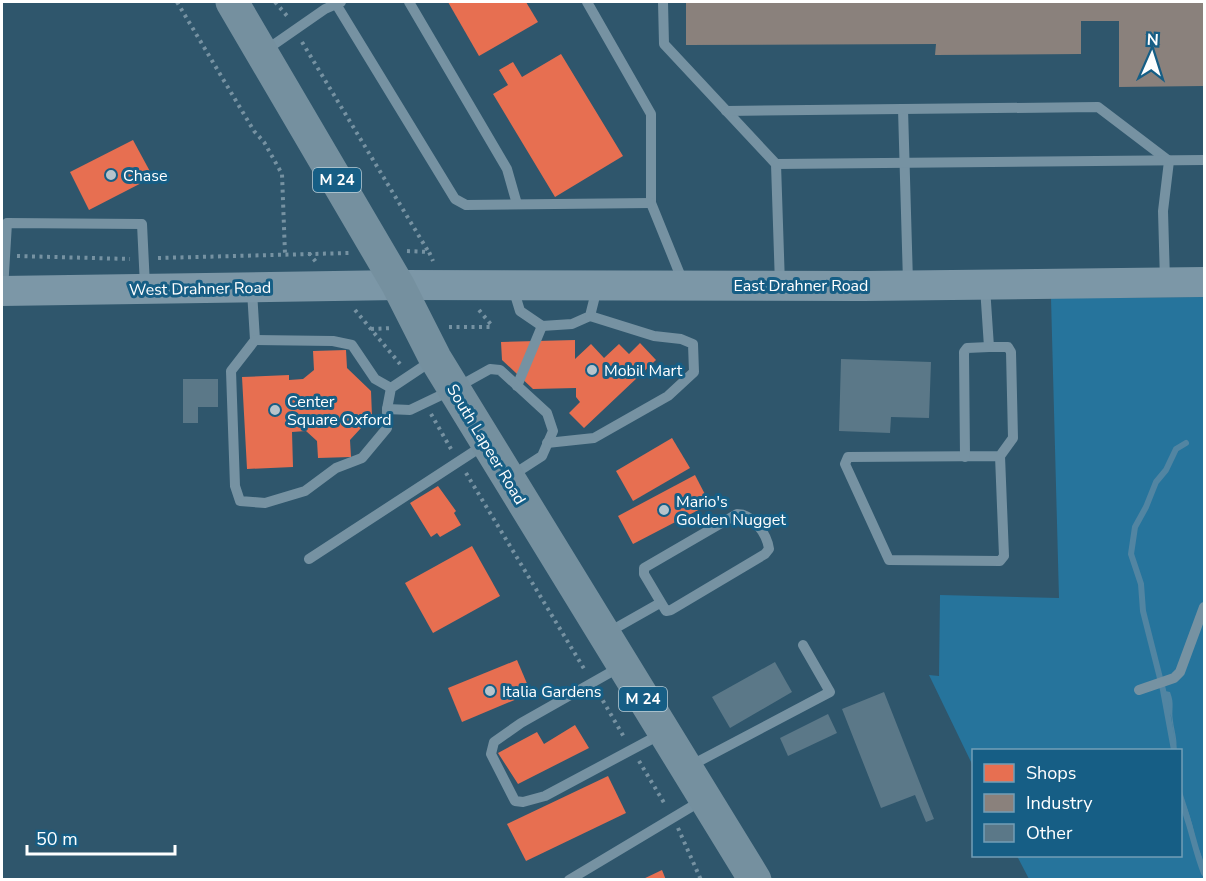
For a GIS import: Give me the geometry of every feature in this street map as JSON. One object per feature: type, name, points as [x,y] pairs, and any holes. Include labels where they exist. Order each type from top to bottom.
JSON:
[{"type":"main road","name":"South Lapeer Road","points":[[232,2],[398,285],[435,358],[663,733],[755,879]]},
{"type":"street","name":"East Drahner Road","points":[[398,285],[908,285],[1204,282]]},
{"type":"street","name":"West Drahner Road","points":[[2,291],[398,285]]},
{"type":"lane","points":[[409,2],[507,169],[518,204]]},
{"type":"lane","points":[[587,2],[651,114],[651,203],[684,285]]},
{"type":"lane","points":[[663,2],[664,44],[776,164],[780,285]]},
{"type":"lane","points":[[263,52],[325,9],[338,3],[454,199],[466,205],[651,203]]},
{"type":"lane","points":[[726,111],[1098,107],[1169,160]]},
{"type":"lane","points":[[903,109],[908,285]]},
{"type":"lane","points":[[1165,283],[1163,211],[1169,160]]},
{"type":"lane","points":[[776,164],[1204,160]]},
{"type":"lane","points":[[2,291],[7,223],[141,224],[145,289]]},
{"type":"lane","points":[[985,284],[988,347]]},
{"type":"lane","points":[[513,285],[520,311],[542,326],[572,324],[590,316],[654,336],[681,339],[693,344],[694,372],[668,396],[594,438],[548,443]]},
{"type":"lane","points":[[590,316],[598,285]]},
{"type":"lane","points":[[251,287],[255,340],[231,371],[236,486],[240,501],[265,503],[305,491],[336,468],[362,458],[387,428],[387,409],[391,388],[435,358]]},
{"type":"lane","points":[[517,386],[542,326]]},
{"type":"lane","points":[[255,340],[333,341],[352,345],[375,379],[391,388]]},
{"type":"lane","points":[[965,457],[964,352],[968,348],[1008,347],[1011,352],[1012,438],[1000,456],[1003,559],[1000,561],[889,560],[845,464],[848,457],[965,457],[1000,456]]},
{"type":"lane","points":[[387,409],[410,410],[490,369],[500,370],[547,413],[553,431],[542,456],[508,478]]},
{"type":"lane","points":[[309,560],[487,443]]},
{"type":"lane","points":[[737,514],[744,514],[754,521],[768,542],[769,549],[765,554],[670,610],[666,611],[660,603],[644,574],[644,568],[737,514]]},
{"type":"lane","points":[[604,635],[660,603]]},
{"type":"lane","points":[[1139,690],[1174,678],[1180,672],[1204,608]]},
{"type":"lane","points":[[685,768],[830,692],[803,645]]},
{"type":"lane","points":[[623,666],[521,723],[494,742],[491,754],[515,801],[523,802],[545,796],[663,733]]},
{"type":"lane","points":[[569,879],[704,799]]},
{"type":"path","points":[[177,2],[282,174],[285,254]]},
{"type":"path","points":[[275,2],[295,30],[432,258]]},
{"type":"path","points":[[407,251],[429,252]]},
{"type":"path","points":[[276,253],[305,254]]},
{"type":"path","points":[[362,318],[400,363],[408,376]]},
{"type":"path","points":[[425,403],[673,818],[701,879]]},
{"type":"shaded area","points":[[1204,297],[1204,879],[1029,879],[1018,857],[1182,857],[1182,749],[972,749],[972,764],[929,675],[939,676],[940,595],[1059,598],[1051,298]]},
{"type":"shaded area","points":[[1163,692],[1170,692],[1172,700],[1176,749],[1171,716],[1163,702]]},
{"type":"shaded area","points":[[1182,792],[1190,818],[1194,832],[1182,801]]},
{"type":"shaded area","points":[[1194,834],[1203,861],[1204,870],[1200,854],[1196,850]]},
{"type":"building: Shops","points":[[448,2],[526,2],[538,22],[479,56]]},
{"type":"building: Shops","points":[[561,54],[623,156],[555,197],[493,94],[508,85],[499,70],[513,62],[522,77]]},
{"type":"building: Shops","name":"Chase","points":[[133,140],[153,177],[89,210],[70,172]]},
{"type":"building: Shops","points":[[575,340],[575,359],[591,344],[604,358],[619,344],[629,354],[640,343],[656,360],[584,428],[569,413],[580,402],[576,397],[576,388],[533,389],[502,360],[501,342]]},
{"type":"building: Shops","points":[[346,350],[347,368],[371,391],[372,416],[350,440],[351,457],[318,458],[317,441],[306,431],[292,432],[293,467],[247,469],[242,377],[289,375],[289,380],[303,379],[314,370],[313,351]]},
{"type":"building: Shops","points":[[672,438],[690,468],[633,501],[616,471]]},
{"type":"building: Shops","name":"Mario's Golden Nugget","points":[[695,475],[710,504],[633,544],[618,516]]},
{"type":"building: Shops","points":[[438,486],[456,511],[454,513],[461,525],[440,537],[437,533],[431,537],[410,503]]},
{"type":"building: Shops","points":[[472,546],[500,596],[433,633],[405,583]]},
{"type":"building: Shops","name":"Italia Gardens","points":[[517,660],[531,693],[462,722],[448,688]]},
{"type":"building: Shops","points":[[575,725],[589,748],[518,784],[498,753],[537,732],[544,744]]},
{"type":"building: Shops","points":[[608,776],[626,813],[526,861],[507,824]]},
{"type":"building: Shops","points":[[662,870],[666,880],[641,880]]},
{"type":"building: Industry","points":[[686,2],[1204,2],[1204,86],[1119,87],[1119,21],[1081,21],[1081,54],[935,55],[936,44],[686,45]]},
{"type":"building: Other","points":[[841,359],[931,362],[929,418],[891,417],[890,433],[839,431]]},
{"type":"building: Other","points":[[183,379],[218,379],[218,407],[198,407],[198,423],[183,423]]},
{"type":"building: Other","points":[[775,662],[792,692],[730,728],[712,697]]},
{"type":"building: Other","points":[[884,692],[934,819],[926,822],[915,795],[881,808],[842,709]]},
{"type":"building: Other","points":[[828,714],[837,733],[788,756],[780,738]]},
{"type":"waterway","points":[[1174,749],[1163,690],[1143,611],[1141,584],[1131,554],[1135,527],[1156,482],[1166,470],[1176,449],[1186,443]]},
{"type":"waterway","points":[[1182,804],[1204,873]]},
{"type":"place","name":"Chase","points":[[111,175]]},
{"type":"place","name":"Mobil Mart","points":[[592,370]]},
{"type":"place","name":"Center Square Oxford","points":[[275,410]]},
{"type":"place","name":"Mario's Golden Nugget","points":[[664,510]]},
{"type":"place","name":"Italia Gardens","points":[[490,691]]}]
